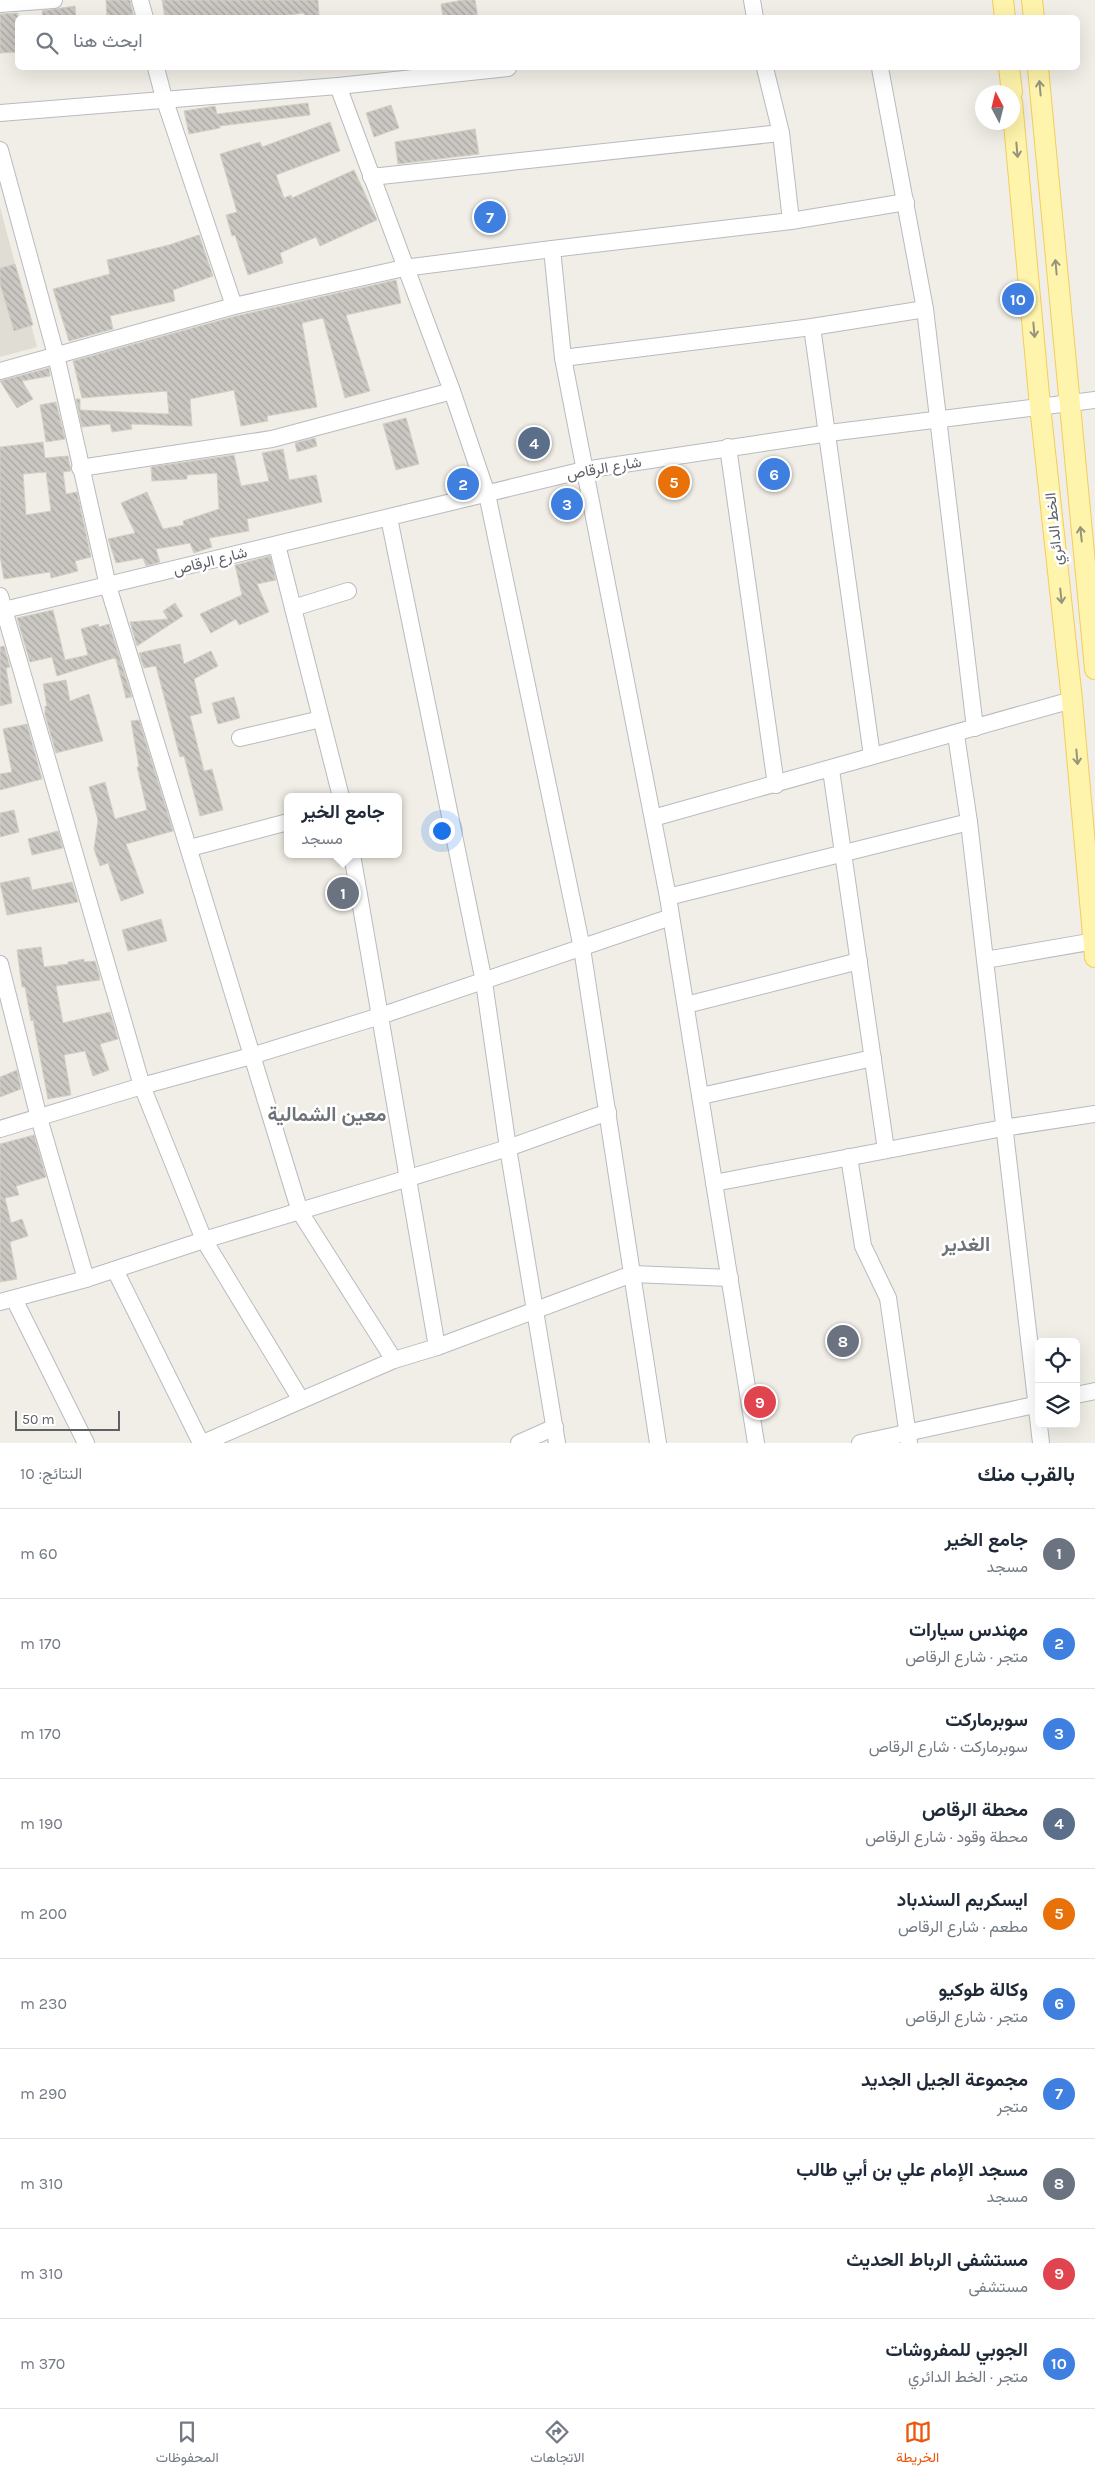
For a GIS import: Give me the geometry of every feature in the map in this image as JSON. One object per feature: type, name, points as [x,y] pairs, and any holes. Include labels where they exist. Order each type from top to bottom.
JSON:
[{"type":"main road","points":[[1003,0],[1005,15]]},
{"type":"main road","points":[[1032,0],[1034,15]]},
{"type":"main road","points":[[1009,70],[1011,85]]},
{"type":"main road","name":"الخط الدائري","points":[[1038,70],[1068,403],[1095,669]]},
{"type":"main road","name":"الخط الدائري","points":[[1015,130],[1040,406],[1072,700],[1094,946]]},
{"type":"street","points":[[0,4],[54,0]]},
{"type":"street","points":[[140,0],[144,15]]},
{"type":"street","points":[[752,0],[754,15]]},
{"type":"street","points":[[157,70],[164,98],[234,306]]},
{"type":"street","points":[[0,113],[164,98],[338,86],[489,70]]},
{"type":"street","points":[[765,70],[781,133],[790,222]]},
{"type":"street","points":[[880,70],[925,309],[975,728]]},
{"type":"street","points":[[338,86],[404,268],[452,391],[487,494],[582,948],[658,1443]]},
{"type":"street","points":[[371,177],[781,133]]},
{"type":"street","points":[[0,150],[56,355],[108,586],[190,848],[251,1056],[300,1212],[394,1360]]},
{"type":"street","points":[[0,371],[234,306],[404,268],[790,222],[906,202]]},
{"type":"street","points":[[552,249],[562,358],[668,896],[756,1443]]},
{"type":"street","points":[[562,358],[812,327],[925,309]]},
{"type":"street","points":[[812,327],[829,434],[872,756]]},
{"type":"street","points":[[80,468],[272,439],[452,391]]},
{"type":"street","name":"شارع الرقاص","points":[[1,606],[108,586],[584,470],[939,418],[1095,400]]},
{"type":"street","points":[[728,448],[776,785]]},
{"type":"street","points":[[389,518],[484,982],[508,1148],[556,1435],[519,1443]]},
{"type":"street","points":[[277,545],[340,793]]},
{"type":"street","points":[[293,608],[348,591]]},
{"type":"street","points":[[1,606],[142,1086],[204,1240],[301,1400]]},
{"type":"street","points":[[653,818],[831,770],[872,756],[956,735],[1072,700]]},
{"type":"street","points":[[240,738],[321,719]]},
{"type":"street","points":[[956,735],[970,822],[1003,1128],[1035,1383]]},
{"type":"street","points":[[831,770],[886,1150]]},
{"type":"street","points":[[668,896],[844,855],[970,822]]},
{"type":"street","points":[[190,848],[284,823]]},
{"type":"street","points":[[353,858],[437,1347]]},
{"type":"street","points":[[0,1129],[142,1086],[251,1056],[380,1016],[671,917]]},
{"type":"street","points":[[984,960],[1094,946]]},
{"type":"street","points":[[686,1005],[859,961]]},
{"type":"street","points":[[0,964],[39,1118],[86,1279]]},
{"type":"street","points":[[701,1096],[873,1058]]},
{"type":"street","points":[[86,1443],[7,1300],[86,1279],[204,1240],[508,1148],[608,1112]]},
{"type":"street","points":[[714,1183],[1003,1128],[1095,1114]]},
{"type":"street","points":[[849,1157],[863,1246],[888,1298],[908,1437]]},
{"type":"street","points":[[115,1270],[202,1443],[394,1360],[437,1347],[632,1274],[730,1278]]},
{"type":"street","points":[[1080,1395],[1095,1391]]},
{"type":"street","points":[[860,1443],[908,1437],[1035,1405]]},
{"type":"street","points":[[1039,1428],[1040,1443]]},
{"type":"shaded area","points":[[0,207],[37,347],[0,357]]},
{"type":"building","points":[[106,0],[130,0],[133,15],[107,15]]},
{"type":"building","points":[[162,0],[318,0],[319,15],[304,15],[304,13],[290,15],[164,15]]},
{"type":"building","points":[[475,0],[478,15],[443,15],[441,4]]},
{"type":"building","points":[[75,6],[76,15],[43,15],[42,11]]},
{"type":"building","points":[[18,13],[18,15],[15,15],[15,52],[0,53],[0,14]]},
{"type":"building","points":[[308,103],[310,115],[220,126],[220,128],[189,134],[184,111],[215,106],[217,114]]},
{"type":"building","points":[[391,105],[399,128],[374,137],[366,113]]},
{"type":"building","points":[[330,122],[340,151],[276,175],[284,198],[291,195],[292,198],[354,170],[377,220],[320,246],[316,237],[280,253],[283,263],[248,275],[235,235],[232,236],[226,215],[237,212],[220,154],[260,142],[262,147]]},
{"type":"building","points":[[475,129],[479,154],[398,164],[395,142]]},
{"type":"building","points":[[199,235],[213,276],[173,290],[175,301],[110,316],[113,329],[69,341],[53,289],[110,274],[107,260],[169,245]]},
{"type":"building","points":[[15,264],[33,325],[14,331],[0,284],[0,268]]},
{"type":"building","points":[[396,280],[401,303],[346,315],[370,391],[345,398],[323,318],[302,323],[317,407],[267,416],[268,421],[241,426],[234,390],[190,399],[192,426],[131,424],[132,429],[112,432],[110,424],[82,427],[76,399],[80,399],[80,410],[169,414],[167,391],[82,398],[73,361],[236,316]]},
{"type":"building","points":[[49,368],[50,376],[22,381],[33,399],[17,408],[0,381]]},
{"type":"building","points":[[56,402],[65,439],[46,442],[40,405]]},
{"type":"building","points":[[406,418],[419,464],[396,470],[383,424]]},
{"type":"building","points":[[315,438],[317,446],[297,452],[295,443]]},
{"type":"building","points":[[43,442],[45,458],[68,456],[71,471],[63,472],[66,494],[77,492],[91,557],[75,561],[78,571],[51,578],[50,572],[4,579],[0,556],[0,447]],"holes":[[[46,472],[51,511],[26,515],[23,474]]]},
{"type":"building","points":[[283,449],[289,480],[316,475],[322,502],[247,519],[249,531],[209,538],[212,547],[194,553],[190,543],[156,549],[160,562],[146,566],[143,558],[116,563],[108,539],[135,533],[121,503],[147,492],[163,529],[184,525],[183,521],[219,509],[217,473],[187,475],[187,479],[152,481],[151,467],[234,455],[241,486],[269,481],[262,453]]},
{"type":"building","points":[[270,556],[276,580],[257,584],[269,612],[239,625],[236,619],[211,633],[200,614],[242,595],[235,565]]},
{"type":"building","points":[[175,603],[183,616],[137,646],[130,622],[168,619],[163,611]]},
{"type":"building","points":[[53,610],[65,660],[88,655],[81,629],[98,624],[99,627],[109,624],[132,697],[126,698],[116,659],[114,658],[57,676],[52,657],[30,662],[17,618]]},
{"type":"building","points":[[180,644],[184,664],[211,651],[218,666],[194,679],[202,713],[190,716],[204,771],[212,769],[223,810],[200,816],[184,756],[180,757],[156,666],[144,668],[139,653]]},
{"type":"building","points":[[4,646],[10,667],[6,668],[12,703],[0,706],[0,647]]},
{"type":"building","points":[[66,680],[70,701],[89,694],[103,741],[56,753],[45,715],[45,706],[47,706],[43,684]]},
{"type":"building","points":[[234,697],[240,718],[218,724],[212,703]]},
{"type":"building","points":[[139,720],[173,831],[126,844],[144,893],[121,901],[108,863],[100,866],[94,849],[98,820],[89,787],[105,782],[115,819],[147,810],[137,767],[139,767],[131,721]]},
{"type":"building","points":[[27,724],[42,779],[0,790],[0,774],[12,772],[3,729]]},
{"type":"building","points":[[14,810],[19,832],[0,837],[0,813]]},
{"type":"building","points":[[58,831],[63,848],[32,855],[28,839]]},
{"type":"building","points":[[29,877],[32,890],[72,882],[78,902],[7,915],[0,883]]},
{"type":"building","points":[[161,919],[167,941],[128,951],[122,930]]},
{"type":"building","points":[[41,947],[44,967],[68,964],[68,962],[84,959],[84,962],[95,961],[100,980],[56,986],[63,1023],[110,1012],[118,1039],[100,1044],[109,1070],[93,1076],[85,1051],[64,1055],[71,1095],[48,1099],[33,1020],[31,1021],[25,987],[22,987],[17,950]]},
{"type":"building","points":[[17,1070],[21,1089],[0,1097],[0,1077]]},
{"type":"building","points":[[34,1135],[46,1177],[16,1186],[19,1195],[5,1198],[11,1223],[22,1219],[28,1236],[10,1242],[17,1279],[0,1282],[0,1144]]},
{"type":"place","name":"مجموعة الجيل الجديد","points":[[490,217]]},
{"type":"place","name":"الجوبي للمفروشات","points":[[1018,299]]},
{"type":"place","name":"محطة الرقاص","points":[[534,443]]},
{"type":"place","name":"وكالة طوكيو","points":[[774,474]]},
{"type":"place","name":"ايسكريم السندباد","points":[[674,482]]},
{"type":"place","name":"مهندس سيارات","points":[[463,484]]},
{"type":"place","name":"سوبرماركت","points":[[567,504]]},
{"type":"place","name":"جامع الخير","points":[[343,893]]},
{"type":"place","name":"مسجد الإمام علي بن أبي طالب","points":[[843,1341]]},
{"type":"place","name":"مستشفى الرباط الحديث","points":[[760,1402]]},
{"type":"district","name":"معين الشمالية","points":[[327,1114]]},
{"type":"district","name":"الغدير","points":[[966,1244]]}]
